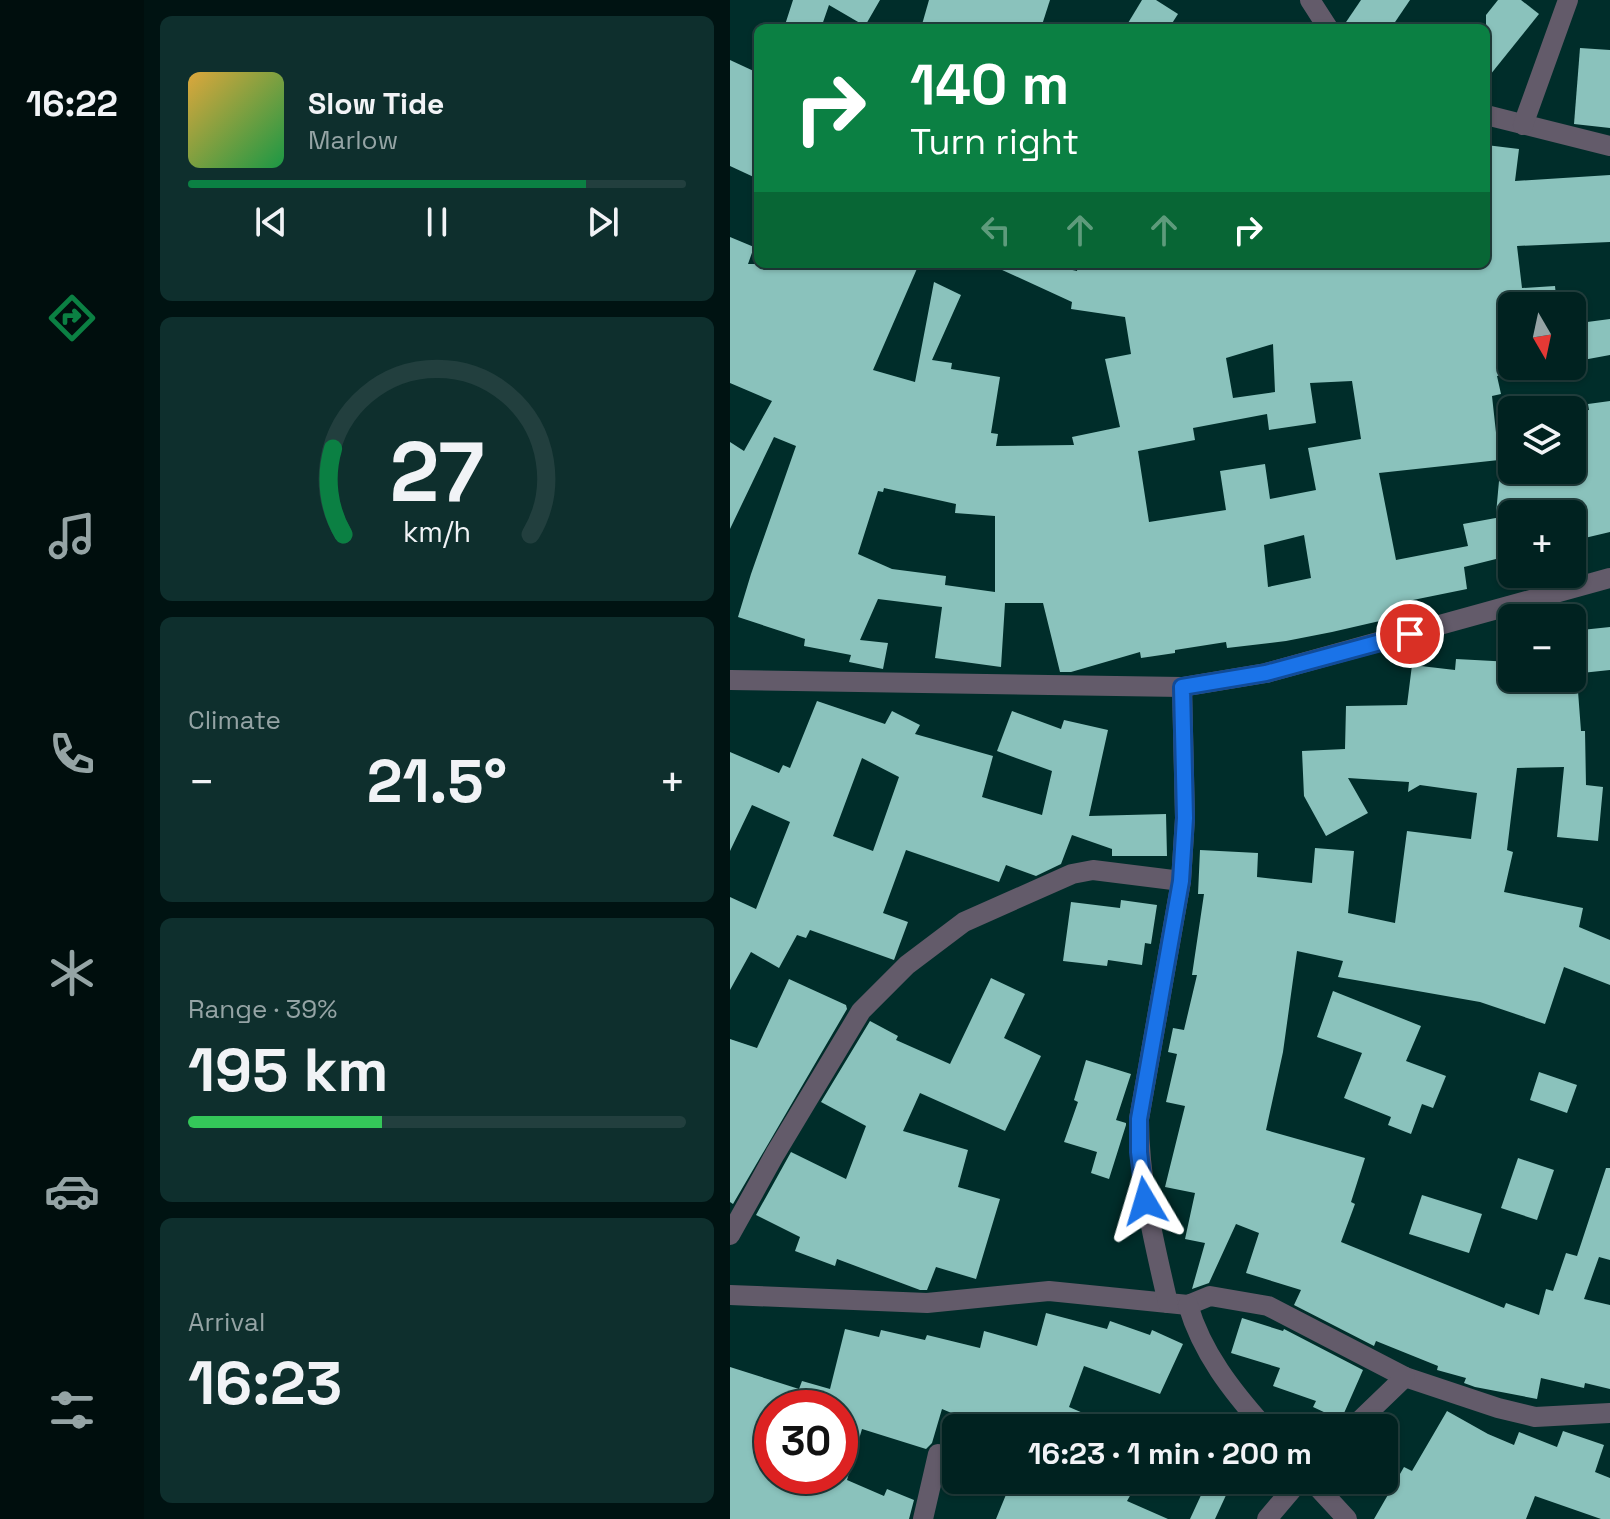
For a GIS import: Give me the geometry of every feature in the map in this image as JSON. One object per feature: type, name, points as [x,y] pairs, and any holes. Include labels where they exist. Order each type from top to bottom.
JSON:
[{"type":"street","points":[[1310,0],[1325,24]]},
{"type":"street","points":[[1523,125],[1568,0]]},
{"type":"street","points":[[1490,116],[1610,146]]},
{"type":"street","points":[[730,680],[1182,687],[1266,673],[1610,578]]},
{"type":"street","points":[[1182,687],[1185,818],[1181,881],[1139,1119],[1139,1152],[1145,1201],[1178,1304],[1230,1388],[1253,1414]]},
{"type":"street","points":[[730,1235],[861,1011],[907,965],[964,922],[997,910],[1072,874],[1093,870],[1181,881]]},
{"type":"street","points":[[730,1295],[927,1303],[1049,1291],[1178,1304],[1210,1296],[1268,1306],[1405,1377],[1486,1404],[1535,1417],[1610,1413]]},
{"type":"street","points":[[1367,1414],[1405,1377]]},
{"type":"street","points":[[923,1519],[938,1454]]},
{"type":"street","points":[[1267,1519],[1288,1494]]},
{"type":"street","points":[[1324,1494],[1347,1519]]},
{"type":"building","points":[[793,0],[880,0],[866,24],[829,5],[822,24],[785,24]]},
{"type":"building","points":[[929,0],[1050,0],[1042,24],[922,24]]},
{"type":"building","points":[[1142,0],[1156,0],[1178,14],[1172,24],[1127,24]]},
{"type":"building","points":[[1361,0],[1410,0],[1394,24],[1345,24]]},
{"type":"building","points":[[1498,0],[1521,0],[1539,14],[1490,75],[1490,24],[1486,24],[1486,15]]},
{"type":"building","points":[[1580,48],[1610,50],[1610,128],[1574,124]]},
{"type":"building","points":[[730,60],[754,71],[754,177],[730,166]]},
{"type":"building","points":[[1490,145],[1519,149],[1515,181],[1610,175],[1610,242],[1517,246],[1522,288],[1555,286],[1556,292],[1498,292],[1497,376],[1501,394],[1492,396],[1498,460],[1379,473],[1396,560],[1468,546],[1463,524],[1498,518],[1498,558],[1464,567],[1467,589],[1408,601],[1410,614],[1332,632],[1227,648],[1226,642],[1141,658],[1140,652],[1071,672],[1060,672],[1043,603],[1005,603],[1001,667],[935,658],[942,607],[878,599],[860,640],[888,643],[883,669],[849,662],[851,655],[804,646],[805,639],[738,617],[796,446],[774,437],[730,529],[730,442],[744,451],[772,401],[730,383],[730,237],[754,247],[748,264],[754,264],[754,268],[917,268],[873,370],[915,382],[934,282],[961,295],[932,360],[952,363],[951,369],[1000,377],[991,433],[998,434],[996,446],[1074,445],[1072,437],[1120,427],[1105,359],[1131,354],[1125,317],[1071,309],[1072,302],[998,268],[1063,268],[1077,271],[1077,268],[1490,268]],"holes":[[[1273,344],[1275,392],[1233,398],[1226,358]],[[1352,381],[1361,439],[1308,448],[1316,490],[1270,499],[1265,464],[1220,471],[1226,510],[1149,522],[1138,451],[1195,440],[1193,428],[1267,414],[1269,430],[1316,423],[1310,383]],[[884,488],[956,504],[955,513],[995,516],[995,592],[945,585],[946,576],[892,569],[858,554],[878,491],[883,492]],[[1304,535],[1311,578],[1268,587],[1264,545]]]},
{"type":"building","points":[[1610,319],[1610,355],[1586,359],[1586,322]]},
{"type":"building","points":[[1610,401],[1610,532],[1586,538],[1586,500],[1498,500],[1496,514],[1499,484],[1586,484],[1588,404]]},
{"type":"building","points":[[1610,627],[1610,670],[1586,673],[1586,630]]},
{"type":"building","points":[[1456,659],[1498,661],[1498,692],[1578,692],[1581,731],[1585,731],[1586,785],[1603,787],[1598,841],[1557,837],[1564,767],[1517,768],[1507,850],[1513,852],[1504,892],[1583,908],[1579,927],[1610,940],[1610,985],[1564,967],[1545,1024],[1480,1002],[1338,977],[1343,961],[1297,951],[1283,1052],[1266,1130],[1365,1158],[1351,1202],[1355,1204],[1341,1242],[1504,1308],[1506,1303],[1539,1315],[1546,1289],[1553,1291],[1566,1253],[1577,1256],[1606,1168],[1610,1168],[1610,1260],[1599,1257],[1584,1299],[1610,1305],[1610,1389],[1585,1383],[1584,1388],[1541,1378],[1537,1399],[1475,1387],[1464,1383],[1466,1378],[1437,1370],[1438,1366],[1376,1341],[1374,1346],[1294,1305],[1301,1290],[1246,1273],[1259,1233],[1236,1224],[1209,1283],[1192,1289],[1205,1243],[1185,1239],[1195,1193],[1165,1187],[1185,1106],[1166,1102],[1177,1054],[1168,1052],[1173,1028],[1184,1030],[1197,975],[1192,975],[1204,894],[1198,894],[1200,850],[1258,853],[1257,877],[1312,883],[1315,848],[1354,851],[1348,913],[1395,923],[1407,831],[1471,839],[1477,793],[1420,785],[1408,792],[1409,782],[1348,778],[1368,813],[1326,836],[1304,796],[1302,751],[1345,749],[1346,706],[1407,705],[1412,665],[1455,670]]},
{"type":"building","points":[[817,701],[885,724],[892,711],[920,725],[915,734],[993,756],[982,797],[1042,815],[1052,771],[997,751],[1012,711],[1061,729],[1064,720],[1108,730],[1089,816],[1166,814],[1167,856],[1112,856],[1112,849],[1072,835],[1061,864],[1036,876],[1006,865],[999,882],[906,850],[883,913],[908,922],[894,960],[810,930],[806,938],[797,935],[779,968],[751,952],[730,990],[730,897],[756,909],[790,822],[752,805],[730,851],[730,752],[779,773],[783,765],[790,768]],"holes":[[[862,758],[899,777],[873,851],[833,836]]]},
{"type":"building","points":[[1121,900],[1157,905],[1151,944],[1145,943],[1142,965],[1108,960],[1107,966],[1063,961],[1071,902],[1120,908]]},
{"type":"building","points":[[991,978],[1025,994],[1004,1038],[1041,1056],[1005,1131],[920,1093],[903,1131],[968,1150],[958,1187],[1000,1199],[976,1279],[936,1267],[927,1290],[920,1290],[837,1259],[835,1266],[795,1251],[800,1237],[756,1215],[791,1152],[846,1179],[866,1126],[821,1102],[870,1021],[898,1036],[896,1040],[950,1064]]},
{"type":"building","points":[[789,979],[846,1005],[847,1009],[733,1204],[730,1202],[730,1039],[757,1048]]},
{"type":"building","points":[[1333,991],[1421,1026],[1406,1061],[1446,1076],[1433,1108],[1422,1104],[1411,1134],[1388,1125],[1391,1117],[1344,1098],[1362,1053],[1317,1037]]},
{"type":"building","points":[[1086,1060],[1131,1074],[1116,1120],[1126,1125],[1109,1179],[1091,1173],[1097,1152],[1064,1142],[1078,1102],[1074,1100]]},
{"type":"building","points":[[1539,1072],[1577,1085],[1567,1113],[1530,1100]]},
{"type":"building","points":[[1518,1158],[1554,1170],[1537,1220],[1501,1208]]},
{"type":"building","points":[[1422,1195],[1482,1214],[1469,1253],[1409,1234]]},
{"type":"building","points":[[1046,1313],[1107,1329],[1110,1321],[1150,1335],[1152,1330],[1183,1344],[1160,1394],[1084,1366],[1069,1407],[1085,1414],[954,1414],[942,1409],[932,1443],[926,1449],[862,1429],[858,1443],[858,1390],[754,1390],[754,1494],[858,1494],[858,1485],[884,1496],[887,1489],[914,1500],[909,1519],[730,1519],[730,1367],[799,1389],[802,1381],[830,1389],[845,1329],[879,1337],[881,1330],[925,1340],[927,1335],[980,1348],[984,1331],[1037,1346]]},
{"type":"building","points":[[1242,1318],[1284,1329],[1363,1370],[1344,1414],[1328,1414],[1313,1407],[1316,1401],[1273,1386],[1280,1368],[1231,1353]]},
{"type":"building","points":[[1447,1411],[1514,1445],[1519,1432],[1557,1447],[1563,1431],[1604,1445],[1595,1472],[1610,1478],[1610,1519],[1601,1519],[1535,1496],[1526,1519],[1374,1519],[1388,1494],[1398,1494],[1398,1477],[1404,1467],[1412,1471]]},
{"type":"building","points":[[1006,1494],[1131,1494],[1127,1501],[1168,1519],[996,1519]]},
{"type":"building","points":[[1202,1494],[1227,1494],[1215,1519],[1190,1519]]},
{"type":"route","points":[[1145,1201],[1139,1152],[1139,1119],[1181,881],[1185,818],[1182,687],[1266,673],[1410,634]]}]
